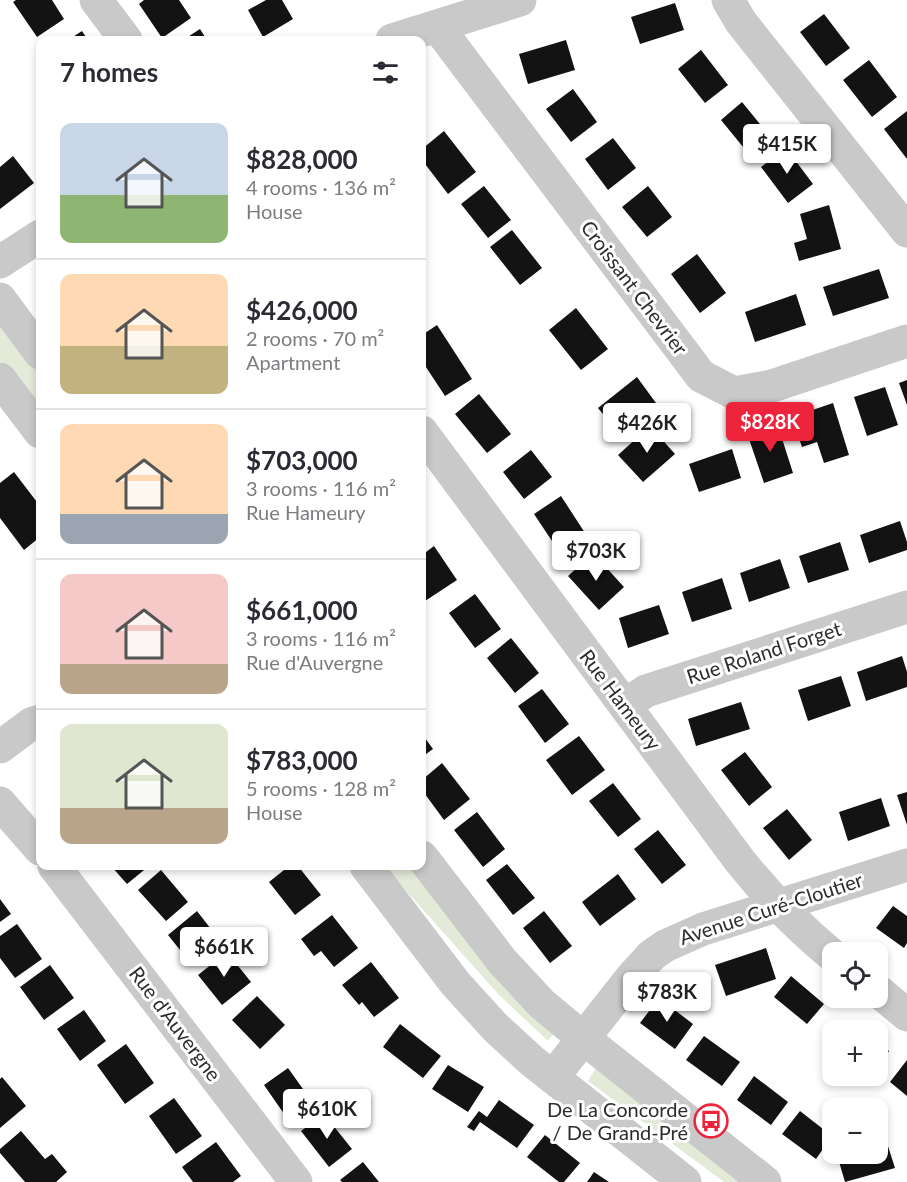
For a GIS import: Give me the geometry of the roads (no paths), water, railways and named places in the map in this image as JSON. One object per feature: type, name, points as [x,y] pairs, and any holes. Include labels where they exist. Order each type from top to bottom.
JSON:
[{"type":"street","points":[[96,0],[123,36]]},
{"type":"street","points":[[405,36],[520,0]]},
{"type":"street","points":[[728,0],[741,22],[907,231]]},
{"type":"street","name":"Croissant Chevrier","points":[[437,26],[701,376],[734,393],[772,386],[907,341]]},
{"type":"street","points":[[0,262],[36,239]]},
{"type":"street","points":[[0,299],[36,347]]},
{"type":"street","points":[[0,379],[36,427]]},
{"type":"street","name":"Rue Hameury","points":[[426,437],[727,843],[778,906],[822,947]]},
{"type":"street","name":"Rue Roland Forget","points":[[625,705],[646,691],[907,607]]},
{"type":"street","points":[[0,747],[36,722]]},
{"type":"street","points":[[0,802],[36,844]]},
{"type":"street","points":[[426,862],[520,982],[553,1014],[765,1182]]},
{"type":"street","name":"Avenue Curé-Cloutier","points":[[553,1077],[638,970],[664,946],[703,929],[907,865]]},
{"type":"street","name":"Rue d'Auvergne","points":[[57,870],[296,1182]]},
{"type":"street","points":[[369,870],[469,1000],[508,1040],[685,1182]]},
{"type":"street","points":[[888,999],[907,1015]]},
{"type":"place","name":"De La Concorde / De Grand-Pré","points":[[711,1121]]}]
